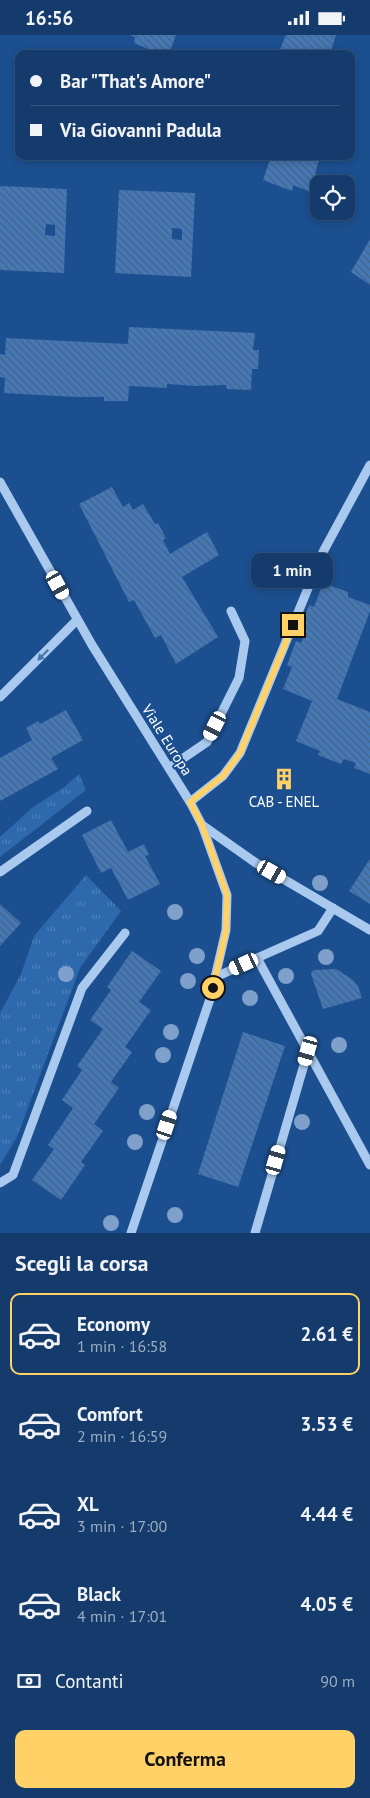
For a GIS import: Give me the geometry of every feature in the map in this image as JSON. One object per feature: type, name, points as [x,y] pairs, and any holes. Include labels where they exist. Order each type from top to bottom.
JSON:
[{"type":"street","points":[[190,802],[223,776],[240,753],[324,552],[370,465]]},
{"type":"street","name":"Viale Europa","points":[[0,481],[77,620],[190,802],[202,825],[227,895],[226,930],[216,977],[131,1233]]},
{"type":"street","points":[[169,768],[207,742],[239,678],[245,641],[232,611]]},
{"type":"street","points":[[0,697],[77,620]]},
{"type":"street","points":[[0,872],[87,811]]},
{"type":"street","points":[[202,825],[256,863],[370,930]]},
{"type":"street","points":[[216,977],[318,931],[333,908]]},
{"type":"street","points":[[0,1183],[13,1175],[82,988],[125,933]]},
{"type":"street","points":[[257,958],[370,1165]]},
{"type":"street","points":[[255,1233],[308,1051]]},
{"type":"green space","points":[[79,774],[86,790],[0,857],[0,837],[33,807],[63,788]]},
{"type":"green space","points":[[86,875],[121,911],[80,968],[17,1137],[0,1165],[0,1013],[21,974],[34,936]]},
{"type":"building","points":[[130,35],[176,35],[170,50],[151,50],[134,43],[135,37]]},
{"type":"building","points":[[286,35],[336,35],[331,50],[280,50]]},
{"type":"building","points":[[270,160],[319,160],[315,174],[319,175],[310,175],[310,192],[293,185],[292,191],[263,180]]},
{"type":"building","points":[[0,186],[67,189],[64,273],[0,270]],"holes":[[[46,224],[55,225],[55,236],[45,235]]]},
{"type":"building","points":[[119,190],[195,193],[191,277],[115,273]],"holes":[[[172,228],[182,229],[182,240],[172,239]]]},
{"type":"building","points":[[370,239],[370,285],[351,272]]},
{"type":"building","points":[[129,327],[255,333],[253,350],[259,350],[258,369],[252,369],[251,390],[227,389],[226,385],[167,384],[167,388],[129,386],[128,401],[104,401],[104,397],[4,393],[5,378],[0,377],[0,354],[5,355],[6,338],[128,344]]},
{"type":"building","points":[[112,487],[123,507],[129,503],[133,510],[143,504],[155,524],[158,523],[166,538],[163,540],[170,554],[207,532],[219,555],[182,577],[218,637],[176,664],[161,635],[155,638],[134,600],[129,602],[79,504]]},
{"type":"building","points":[[323,583],[348,592],[348,597],[370,605],[370,611],[337,699],[370,712],[370,774],[354,768],[356,763],[344,759],[341,764],[318,755],[320,751],[296,741],[312,701],[283,689],[292,667],[287,665],[296,641],[301,643],[306,630],[300,628],[309,605],[314,607]]},
{"type":"building","points":[[66,710],[83,740],[51,758],[58,769],[0,801],[0,758],[32,740],[26,728],[38,721],[40,724]]},
{"type":"building","name":"CAB - ENEL","points":[[283,768],[291,771],[284,791],[275,787]]},
{"type":"building","points":[[111,820],[128,852],[144,844],[149,855],[145,856],[160,884],[128,900],[111,868],[101,873],[82,835]]},
{"type":"building","points":[[370,859],[370,904],[349,891]]},
{"type":"building","points":[[0,904],[21,923],[0,946]]},
{"type":"building","points":[[132,951],[161,971],[139,1002],[151,1010],[125,1047],[132,1052],[111,1082],[119,1088],[94,1124],[103,1131],[81,1162],[85,1165],[61,1200],[32,1180],[54,1149],[48,1145],[73,1108],[62,1100],[82,1070],[77,1066],[103,1029],[90,1020],[111,990],[107,987]]},
{"type":"building","points":[[336,969],[353,980],[358,986],[362,998],[323,1009],[311,974],[313,970]]},
{"type":"building","points":[[243,1032],[285,1046],[238,1187],[198,1174]]},
{"type":"place","name":"CAB - ENEL","points":[[284,779]]},
{"type":"route","points":[[213,988],[226,930],[227,895],[202,825],[190,802],[223,776],[240,753],[293,625]]}]
